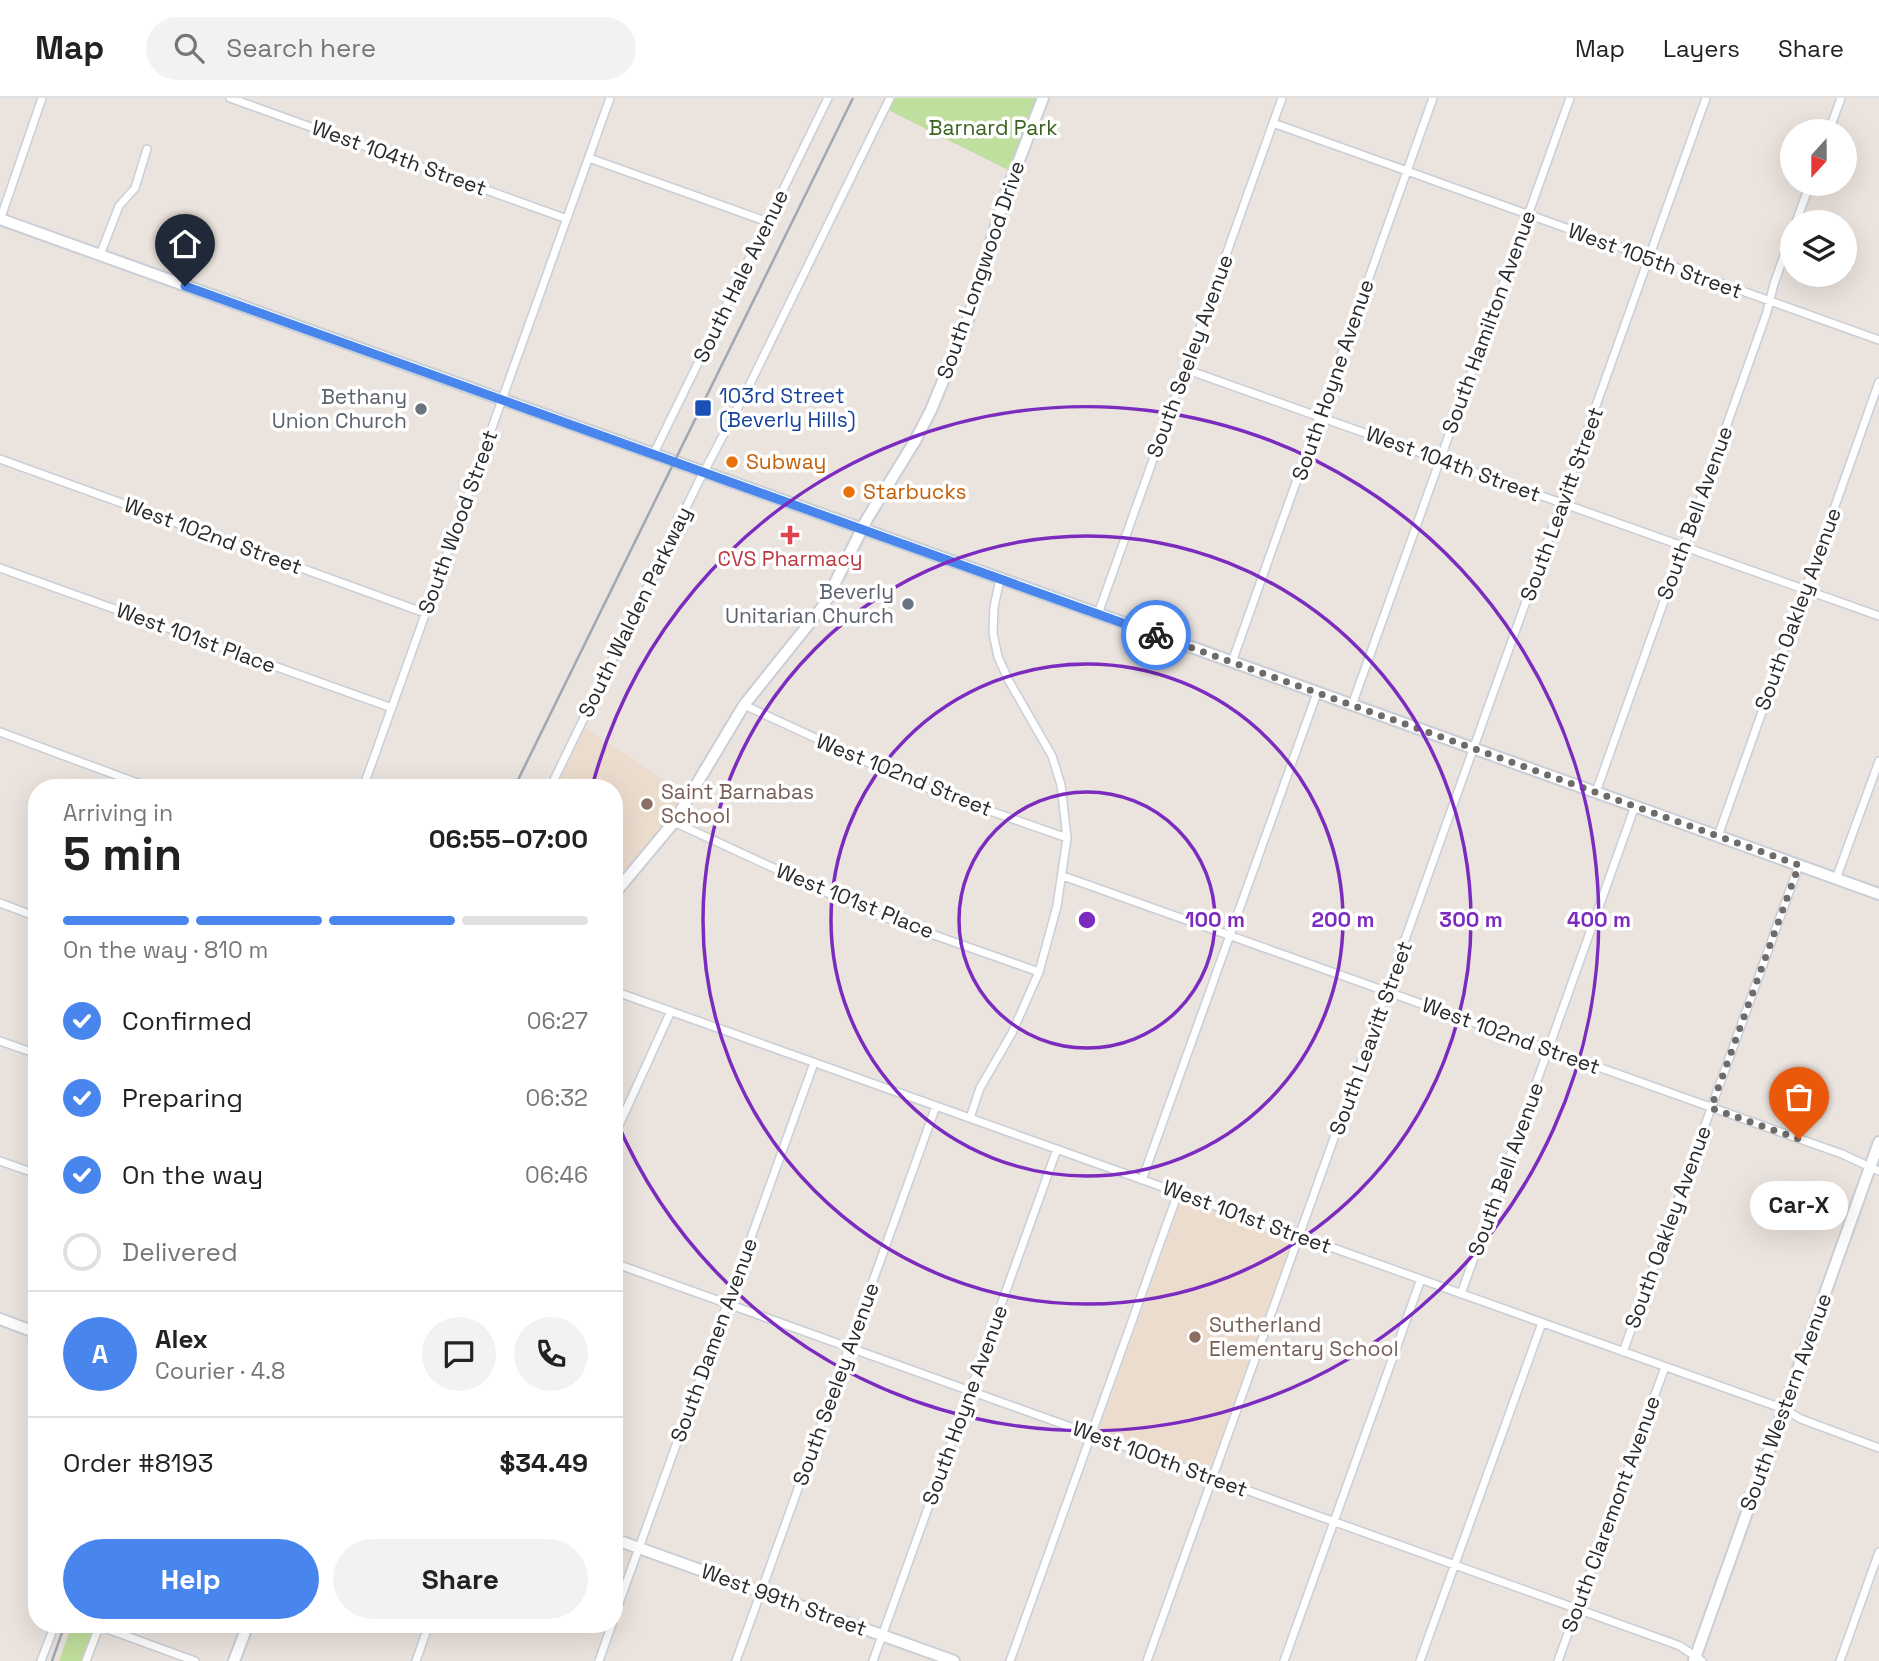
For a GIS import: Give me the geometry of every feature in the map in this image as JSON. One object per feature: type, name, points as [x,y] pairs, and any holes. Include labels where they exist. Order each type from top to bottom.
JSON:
[{"type":"main road","name":"South Longwood Drive","points":[[623,883],[674,822],[744,705],[824,606],[862,530],[915,441],[944,380],[976,296],[1003,202],[1043,98]]},
{"type":"main road","points":[[0,219],[1879,894]]},
{"type":"main road","name":"South Western Avenue","points":[[1697,1659],[1784,1409],[1875,1169],[1879,1142]]},
{"type":"main road","points":[[0,1320],[28,1330]]},
{"type":"main road","name":"West 99th Street","points":[[623,1542],[954,1661]]},
{"type":"main road","points":[[234,1661],[245,1633]]},
{"type":"street","points":[[0,219],[42,98]]},
{"type":"street","name":"West 104th Street","points":[[230,98],[567,219]]},
{"type":"street","name":"South Wood Street","points":[[366,779],[610,98]]},
{"type":"street","name":"South Hale Avenue","points":[[653,454],[828,98]]},
{"type":"street","name":"South Walden Parkway","points":[[554,779],[890,98]]},
{"type":"street","name":"South Seeley Avenue","points":[[1098,614],[1282,98]]},
{"type":"street","name":"South Hoyne Avenue","points":[[1232,662],[1433,98]]},
{"type":"street","name":"South Hamilton Avenue","points":[[1352,705],[1570,98]]},
{"type":"street","name":"South Leavitt Street","points":[[1147,1661],[1706,98]]},
{"type":"street","points":[[1833,119],[1841,98]]},
{"type":"street","name":"West 105th Street","points":[[1273,124],[1879,340]]},
{"type":"street","points":[[100,255],[119,206],[135,188],[147,149]]},
{"type":"street","points":[[589,158],[768,222]]},
{"type":"street","name":"South Bell Avenue","points":[[1596,792],[1780,268]]},
{"type":"street","name":"West 104th Street","points":[[1185,369],[1879,616]]},
{"type":"street","name":"South Oakley Avenue","points":[[1717,836],[1879,382]]},
{"type":"street","name":"West 102nd Street","points":[[0,459],[425,613]]},
{"type":"street","name":"West 101st Place","points":[[0,568],[392,708]]},
{"type":"street","points":[[970,1118],[980,1088],[1020,1017],[1039,972],[1063,876],[1067,838],[1061,785],[1052,756],[998,657],[993,633],[994,607],[1000,579]]},
{"type":"street","points":[[1142,1180],[1317,692]]},
{"type":"street","name":"West 102nd Street","points":[[744,705],[939,793],[1067,838]]},
{"type":"street","points":[[0,732],[127,779]]},
{"type":"street","points":[[1836,879],[1879,761]]},
{"type":"street","name":"South Bell Avenue","points":[[1461,1294],[1635,806]]},
{"type":"street","name":"West 101st Place","points":[[674,822],[869,912],[1039,972]]},
{"type":"street","name":"South Oakley Avenue","points":[[1623,1352],[1799,865]]},
{"type":"street","name":"West 102nd Street","points":[[1063,876],[1856,1159],[1875,1169]]},
{"type":"street","points":[[0,903],[28,914]]},
{"type":"street","name":"West 101st Street","points":[[623,994],[1784,1409],[1801,1419],[1879,1448]]},
{"type":"street","points":[[623,1116],[671,1011]]},
{"type":"street","points":[[0,1041],[28,1051]]},
{"type":"street","name":"South Damen Avenue","points":[[623,1593],[814,1063]]},
{"type":"street","name":"South Seeley Avenue","points":[[736,1661],[936,1106]]},
{"type":"street","name":"South Hoyne Avenue","points":[[873,1661],[1058,1149]]},
{"type":"street","points":[[0,1161],[28,1171]]},
{"type":"street","points":[[1010,1661],[1178,1193]]},
{"type":"street","name":"West 100th Street","points":[[623,1266],[1680,1646],[1697,1659]]},
{"type":"street","points":[[1283,1661],[1420,1279]]},
{"type":"street","points":[[1420,1661],[1542,1323]]},
{"type":"street","name":"South Claremont Avenue","points":[[1558,1661],[1664,1367]]},
{"type":"street","points":[[1840,1661],[1879,1552]]},
{"type":"street","points":[[41,1661],[52,1633]]},
{"type":"street","points":[[86,1661],[96,1633]]},
{"type":"street","points":[[120,1633],[195,1661]]},
{"type":"street","points":[[416,1661],[426,1633]]},
{"type":"street","points":[[598,1661],[609,1633]]},
{"type":"shaded area","name":"Saint Barnabas School","points":[[585,728],[685,794],[623,874],[623,779],[560,779]]},
{"type":"shaded area","name":"Sutherland Elementary School","points":[[1182,1199],[1293,1239],[1209,1473],[1098,1433]]},
{"type":"green space","name":"Barnard Park","points":[[894,98],[1038,98],[1008,170],[888,110]]},
{"type":"green space","points":[[69,1633],[92,1633],[81,1661],[59,1661]]},
{"type":"railway","points":[[518,779],[853,98]]},
{"type":"railway","points":[[52,1661],[62,1633]]},
{"type":"way so far","points":[[1156,635],[1799,865],[1711,1108],[1799,1139]]},
{"type":"place","name":"103rd Street (Beverly Hills)","points":[[703,408]]},
{"type":"place","name":"Bethany Union Church","points":[[421,409]]},
{"type":"place","name":"Subway","points":[[732,462]]},
{"type":"place","name":"Starbucks","points":[[849,492]]},
{"type":"place","name":"CVS Pharmacy","points":[[790,535]]},
{"type":"place","name":"Beverly Unitarian Church","points":[[908,604]]},
{"type":"place","name":"Saint Barnabas School","points":[[647,804]]},
{"type":"place","name":"Car-X","points":[[1799,1139]]},
{"type":"place","name":"Sutherland Elementary School","points":[[1195,1337]]},
{"type":"route","points":[[185,286],[1156,635]]}]
